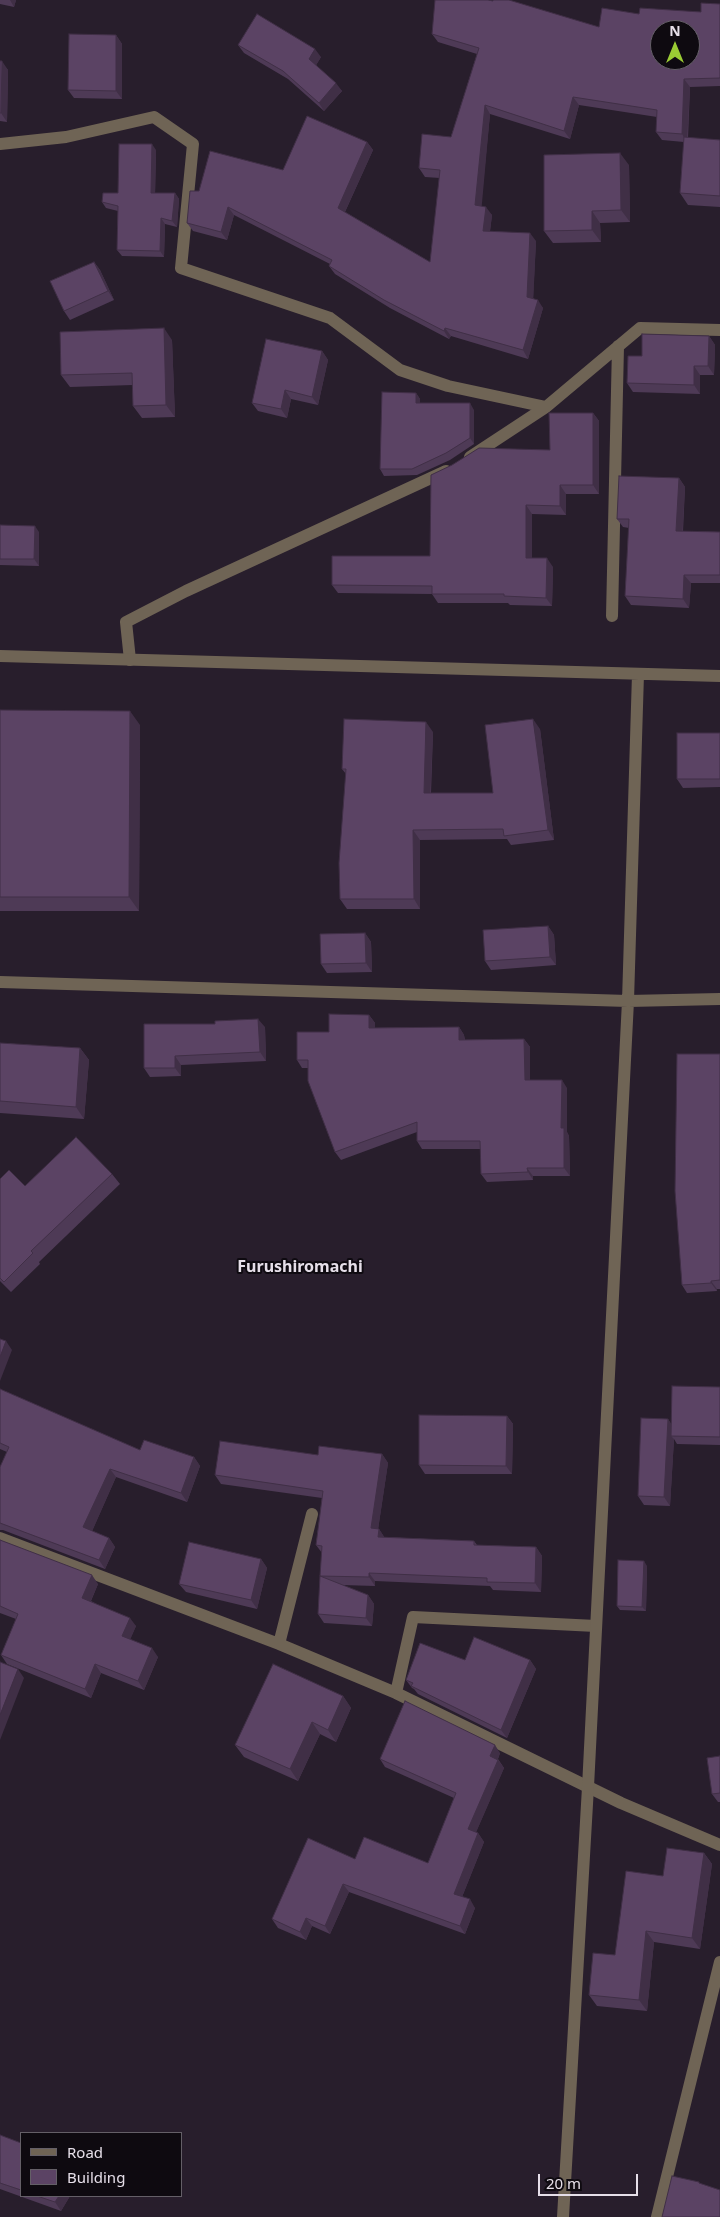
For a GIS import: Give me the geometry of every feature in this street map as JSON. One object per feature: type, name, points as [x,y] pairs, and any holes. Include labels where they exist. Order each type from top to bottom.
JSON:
[{"type":"street","points":[[0,144],[66,137],[154,117],[193,144],[181,268],[330,318],[400,370],[448,386],[546,407]]},
{"type":"street","points":[[130,660],[126,622],[186,591],[458,465],[546,407],[640,328],[720,330]]},
{"type":"street","points":[[612,616],[618,346]]},
{"type":"street","points":[[0,656],[720,676]]},
{"type":"street","points":[[563,2217],[588,1787],[628,1001],[638,674]]},
{"type":"street","points":[[0,982],[628,1001],[720,1000]]},
{"type":"street","points":[[279,1644],[312,1514]]},
{"type":"street","points":[[0,1538],[279,1644],[396,1693],[588,1787],[720,1844]]},
{"type":"street","points":[[396,1693],[413,1617],[596,1626]]},
{"type":"street","points":[[657,2217],[720,1962]]},
{"type":"building","points":[[435,0],[509,0],[599,27],[602,8],[639,14],[640,8],[701,12],[701,3],[720,4],[720,78],[684,79],[682,134],[656,132],[657,110],[573,97],[564,131],[485,105],[475,205],[486,207],[483,231],[530,233],[527,297],[538,300],[523,350],[445,328],[444,331],[384,300],[329,266],[332,260],[228,207],[221,232],[187,223],[190,191],[199,191],[210,151],[283,170],[307,116],[367,142],[338,208],[430,262],[440,170],[419,168],[422,134],[451,137],[479,48],[432,34]]},
{"type":"building","points":[[257,14],[315,49],[309,59],[336,83],[319,103],[283,71],[238,45]]},
{"type":"building","points":[[69,34],[116,35],[116,91],[68,90]]},
{"type":"building","points":[[0,61],[2,61],[1,113],[0,113]]},
{"type":"building","points":[[684,137],[720,140],[720,196],[680,193]]},
{"type":"building","points":[[119,144],[152,144],[151,193],[175,193],[172,221],[161,218],[160,251],[117,250],[118,206],[102,202],[103,193],[118,193]]},
{"type":"building","points":[[620,153],[621,210],[592,211],[592,230],[544,231],[544,155]]},
{"type":"building","points":[[94,262],[108,291],[64,311],[50,281]]},
{"type":"building","points":[[164,328],[166,405],[133,406],[132,373],[61,375],[60,332]]},
{"type":"building","points":[[642,334],[709,336],[708,366],[694,366],[694,385],[627,383],[628,356],[642,356]]},
{"type":"building","points":[[266,339],[322,351],[312,397],[285,390],[281,409],[252,403]]},
{"type":"building","points":[[382,392],[416,393],[416,403],[470,403],[470,438],[446,453],[412,469],[380,469]]},
{"type":"building","points":[[549,413],[593,413],[593,485],[560,485],[560,506],[526,505],[526,558],[547,558],[546,598],[504,596],[504,594],[432,594],[432,586],[332,585],[332,556],[430,556],[431,475],[452,465],[479,448],[550,450]]},
{"type":"building","points":[[619,476],[679,478],[676,531],[720,532],[720,575],[684,575],[683,599],[625,596],[629,519],[617,519]]},
{"type":"building","points":[[0,525],[35,526],[34,559],[0,559]]},
{"type":"building","points":[[0,710],[130,711],[129,897],[0,897]]},
{"type":"building","points":[[344,719],[426,722],[424,793],[493,793],[485,725],[533,719],[548,830],[504,836],[503,829],[413,830],[414,899],[340,899],[339,863],[346,769],[342,769]]},
{"type":"building","points":[[677,733],[720,733],[720,779],[677,779]]},
{"type":"building","points":[[548,926],[550,957],[485,961],[483,930]]},
{"type":"building","points":[[365,933],[366,963],[321,964],[320,934]]},
{"type":"building","points":[[329,1014],[369,1015],[369,1028],[459,1027],[459,1040],[524,1039],[525,1080],[562,1080],[561,1128],[564,1128],[564,1168],[527,1168],[528,1172],[481,1174],[480,1141],[417,1141],[417,1122],[335,1152],[308,1081],[308,1060],[297,1060],[297,1032],[329,1032]]},
{"type":"building","points":[[258,1019],[260,1052],[175,1056],[175,1068],[144,1068],[144,1024],[215,1024],[215,1021]]},
{"type":"building","points":[[0,1043],[80,1048],[76,1107],[0,1101]]},
{"type":"building","points":[[677,1054],[720,1054],[720,1280],[711,1281],[711,1283],[682,1285],[675,1191]]},
{"type":"building","points":[[76,1137],[112,1174],[31,1251],[33,1253],[4,1282],[0,1278],[0,1179],[9,1170],[25,1186]]},
{"type":"building","points":[[0,1339],[6,1341],[0,1357]]},
{"type":"building","points":[[672,1386],[720,1387],[720,1437],[671,1436]]},
{"type":"building","points":[[0,1389],[140,1450],[144,1440],[194,1457],[181,1493],[110,1469],[83,1527],[109,1538],[99,1560],[0,1523],[0,1467],[9,1447],[0,1443]]},
{"type":"building","points":[[419,1415],[507,1416],[506,1466],[419,1465]]},
{"type":"building","points":[[641,1418],[668,1419],[664,1497],[638,1496]]},
{"type":"building","points":[[220,1441],[318,1455],[319,1446],[382,1454],[371,1528],[379,1529],[378,1537],[474,1541],[474,1545],[536,1547],[535,1583],[487,1582],[487,1578],[369,1573],[369,1577],[320,1576],[322,1546],[316,1545],[323,1491],[215,1475]]},
{"type":"building","points":[[0,1540],[92,1575],[82,1598],[130,1618],[122,1636],[152,1648],[138,1681],[95,1664],[85,1689],[1,1655],[18,1614],[0,1606]]},
{"type":"building","points":[[189,1542],[261,1559],[251,1600],[179,1584]]},
{"type":"building","points":[[618,1560],[644,1561],[642,1607],[617,1606]]},
{"type":"building","points":[[320,1576],[368,1595],[366,1618],[318,1614]]},
{"type":"building","points":[[474,1637],[530,1660],[501,1730],[411,1686],[413,1683],[406,1680],[420,1643],[465,1660]]},
{"type":"building","points":[[0,1662],[18,1669],[0,1715]]},
{"type":"building","points":[[273,1664],[343,1696],[328,1730],[312,1722],[290,1769],[235,1745]]},
{"type":"building","points":[[405,1701],[495,1745],[490,1756],[498,1760],[468,1829],[478,1833],[454,1894],[470,1899],[460,1926],[343,1884],[325,1926],[306,1918],[300,1932],[272,1919],[308,1838],[355,1859],[364,1837],[428,1863],[456,1793],[380,1759]]},
{"type":"building","points":[[720,1756],[720,1793],[712,1794],[707,1758]]},
{"type":"building","points":[[667,1848],[704,1853],[692,1938],[646,1931],[639,2000],[589,1995],[593,1953],[615,1955],[626,1871],[663,1876]]},
{"type":"building","points":[[0,2135],[20,2143],[20,2190],[0,2183]]},
{"type":"building","points":[[672,2176],[699,2182],[720,2190],[720,2217],[662,2217]]},
{"type":"building","points":[[40,2197],[58,2197],[55,2202]]},
{"type":"district","name":"Furushiromachi","points":[[300,1267]]}]
